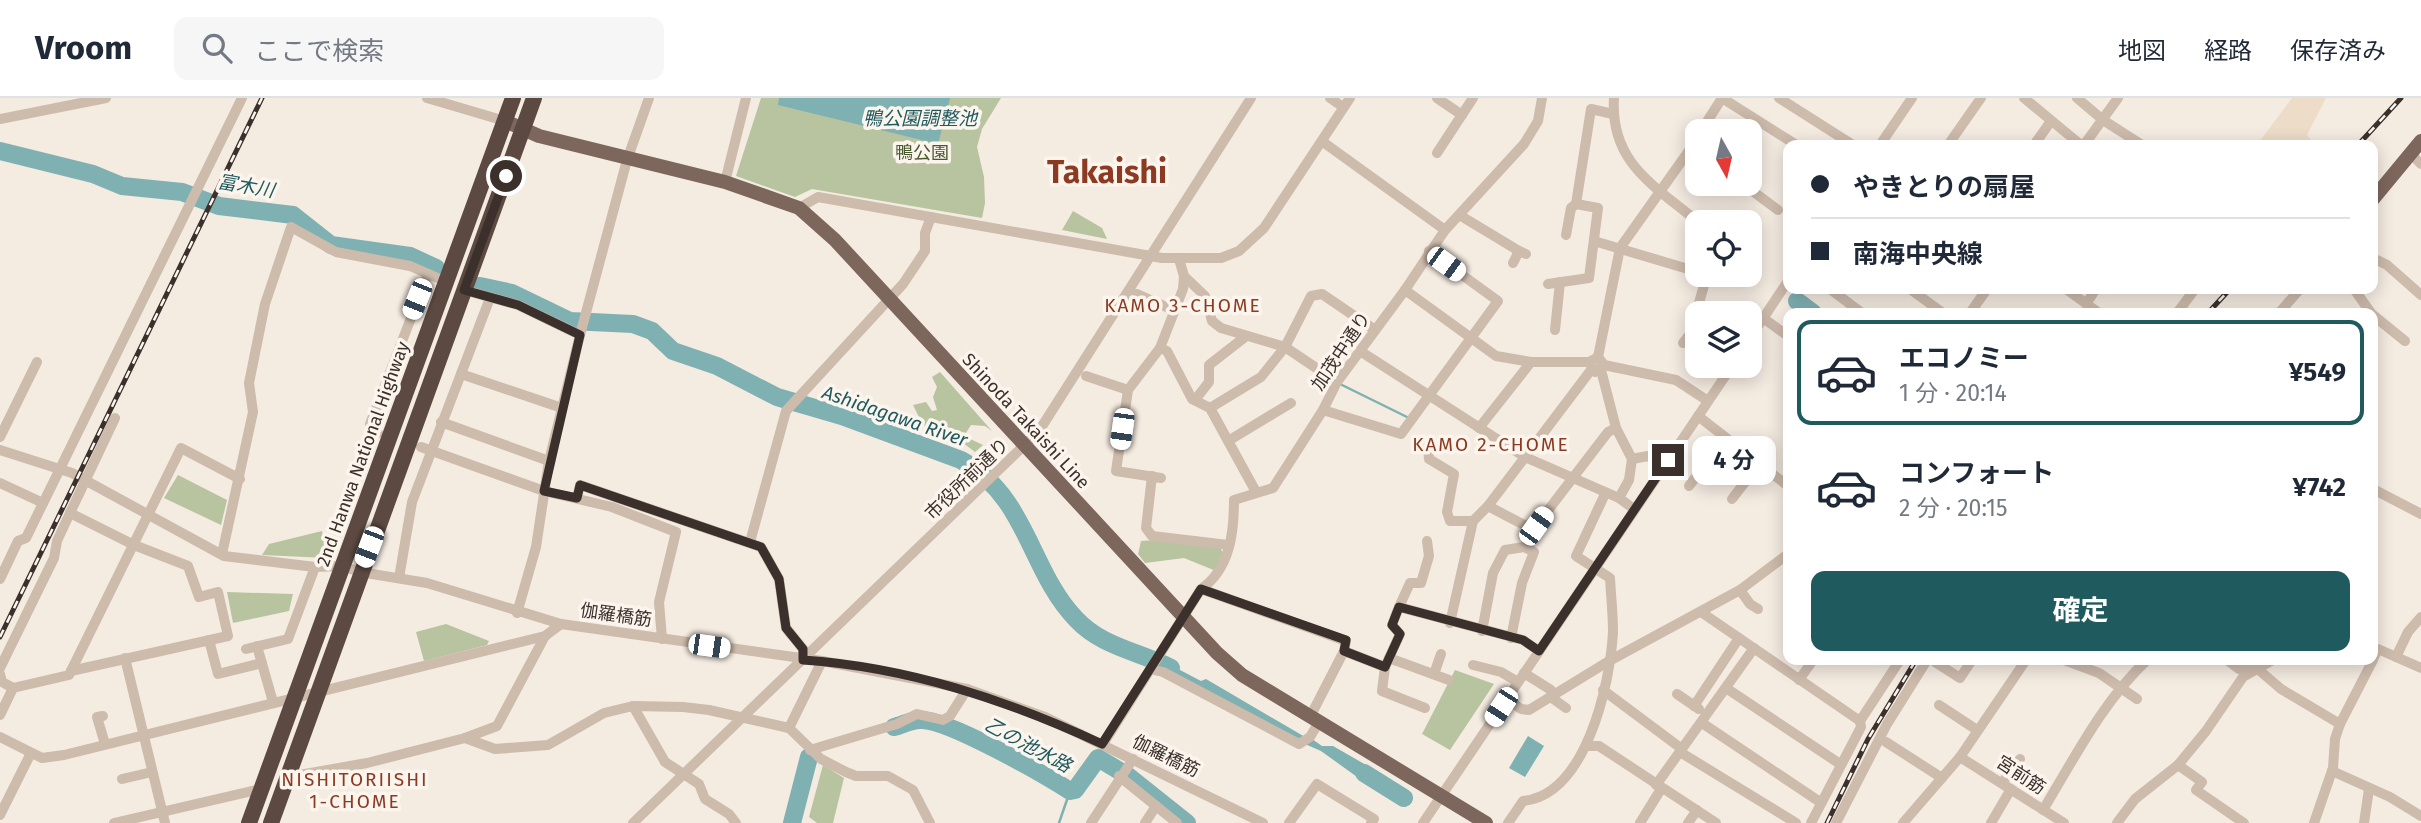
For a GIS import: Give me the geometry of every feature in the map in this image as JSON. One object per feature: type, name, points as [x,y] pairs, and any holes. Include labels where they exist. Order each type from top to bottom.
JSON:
[{"type":"highway","name":"2nd Hanwa National Highway","points":[[249,823],[513,98]]},
{"type":"highway","points":[[271,823],[534,98]]},
{"type":"main road","name":"Shinoda Takaishi Line","points":[[505,121],[523,130],[627,160],[725,182],[799,208],[835,240],[1024,447],[1184,618],[1242,675],[1315,719],[1437,802],[1486,823]]},
{"type":"main road","points":[[2378,194],[2416,159],[2421,141]]},
{"type":"street","points":[[0,119],[106,98]]},
{"type":"street","points":[[0,579],[18,541],[26,538],[61,469],[242,98]]},
{"type":"street","points":[[427,98],[505,121]]},
{"type":"street","points":[[517,612],[540,531],[549,461],[583,326],[627,160],[649,98]]},
{"type":"street","points":[[725,182],[746,98]]},
{"type":"street","name":"市役所前通り","points":[[633,823],[1039,431],[1251,98]]},
{"type":"street","points":[[799,208],[818,197],[1179,259],[1221,258],[1252,240],[1324,142],[1347,103],[1330,98]]},
{"type":"street","points":[[1437,98],[1462,115]]},
{"type":"street","points":[[1437,153],[1473,98]]},
{"type":"street","name":"加茂中通り","points":[[1102,744],[1201,589],[1221,571],[1228,545],[1234,500],[1273,488],[1323,410],[1337,382],[1405,290],[1444,230],[1461,216],[1524,144],[1538,121],[1542,98]]},
{"type":"street","points":[[1614,98],[1613,114],[1620,147],[1629,162],[1685,211]]},
{"type":"street","points":[[1709,119],[1722,98],[1790,140]]},
{"type":"street","points":[[1779,98],[1845,140]]},
{"type":"street","points":[[1883,140],[1912,98]]},
{"type":"street","points":[[1952,140],[1981,98]]},
{"type":"street","points":[[2024,98],[2076,140]]},
{"type":"street","points":[[2077,98],[2131,140]]},
{"type":"street","points":[[2087,140],[2118,98]]},
{"type":"street","points":[[1566,235],[1571,208],[1576,204],[1591,109],[1613,114]]},
{"type":"street","points":[[2038,140],[2051,121]]},
{"type":"street","points":[[1324,142],[1444,230]]},
{"type":"street","points":[[1450,623],[1473,521],[1488,506],[1597,365],[1620,247],[1685,159]]},
{"type":"street","points":[[1760,196],[1779,211]]},
{"type":"street","points":[[1555,330],[1554,283],[1589,278],[1598,208],[1576,204]]},
{"type":"street","points":[[1461,216],[1523,253],[1513,263]]},
{"type":"street","points":[[750,542],[786,411],[903,284],[925,251],[925,233],[931,217]]},
{"type":"street","points":[[222,554],[253,412],[249,383],[265,304],[291,227],[336,252],[410,266],[447,282]]},
{"type":"street","points":[[1594,241],[1685,268]]},
{"type":"street","points":[[1323,410],[1401,434],[1498,301],[1429,251]]},
{"type":"street","points":[[1179,259],[1184,276],[1183,289],[1160,348],[1128,390],[1116,471],[1156,477],[1146,528],[1152,537],[1228,545]]},
{"type":"street","points":[[2378,260],[2387,265],[2421,295]]},
{"type":"street","points":[[378,433],[370,424],[428,274]]},
{"type":"street","points":[[1184,276],[1205,296],[1212,321],[1221,328],[1285,347],[1337,382]]},
{"type":"street","points":[[1783,288],[1763,318],[1783,332]]},
{"type":"street","points":[[464,290],[583,326]]},
{"type":"street","points":[[1405,290],[1496,356],[1531,362],[1597,365],[1676,380],[1708,401]]},
{"type":"street","points":[[1137,294],[1173,310]]},
{"type":"street","points":[[1210,408],[1261,377],[1285,347],[1311,296],[1322,294],[1375,330]]},
{"type":"street","points":[[1837,294],[1855,308]]},
{"type":"street","points":[[1917,294],[1936,308]]},
{"type":"street","points":[[2073,294],[2092,308]]},
{"type":"street","points":[[2086,304],[2093,294]]},
{"type":"street","points":[[2283,308],[2296,294]]},
{"type":"street","points":[[399,578],[412,502],[426,449],[441,422],[490,298]]},
{"type":"street","points":[[2378,319],[2405,341]]},
{"type":"street","points":[[1195,400],[1209,382],[1209,365],[1245,337]]},
{"type":"street","points":[[1160,348],[1167,351],[1195,400],[1210,408],[1256,492]]},
{"type":"street","points":[[1360,351],[1525,457],[1619,498],[1634,509]]},
{"type":"street","points":[[2,427],[37,362]]},
{"type":"street","points":[[1479,428],[1531,362]]},
{"type":"street","points":[[1597,365],[1616,428],[1632,459],[1629,480],[1619,498]]},
{"type":"street","points":[[461,374],[562,408]]},
{"type":"street","points":[[1086,376],[1128,390]]},
{"type":"street","points":[[1423,823],[1723,378]]},
{"type":"street","points":[[1228,441],[1291,403]]},
{"type":"street","points":[[1698,416],[1783,482]]},
{"type":"street","points":[[0,667],[54,558],[57,541],[115,418]]},
{"type":"street","points":[[441,422],[549,461]]},
{"type":"street","points":[[1488,506],[1528,527],[1536,526],[1608,432],[1616,428]]},
{"type":"street","points":[[1689,486],[1725,438]]},
{"type":"street","points":[[1428,447],[1429,459],[1454,474],[1447,512],[1450,521],[1473,521]]},
{"type":"street","points":[[0,674],[2,682],[13,688],[69,675],[181,448],[240,478]]},
{"type":"street","points":[[426,449],[544,491],[644,518],[676,532],[659,602],[662,639]]},
{"type":"street","points":[[0,450],[61,469],[85,480],[222,554],[315,567],[342,566]]},
{"type":"street","points":[[1632,459],[1648,456],[1664,466]]},
{"type":"street","points":[[1732,499],[1759,464]]},
{"type":"street","points":[[0,483],[43,503]]},
{"type":"street","points":[[577,498],[580,485],[761,547],[779,579],[786,628],[803,649],[803,660]]},
{"type":"street","points":[[2378,492],[2421,514]]},
{"type":"street","points":[[1508,823],[1523,801],[1537,800],[1555,790],[1587,746],[1603,690],[1613,632],[1610,578],[1576,556],[1605,494]]},
{"type":"street","points":[[70,513],[134,545],[188,566],[199,597],[218,592],[228,636],[71,671]]},
{"type":"street","points":[[1417,708],[1382,691],[1387,662],[1400,634],[1392,625],[1410,583],[1421,583],[1429,556],[1427,541]]},
{"type":"street","points":[[1482,631],[1493,573],[1505,551],[1524,547],[1534,552],[1522,583],[1511,638]]},
{"type":"street","points":[[1506,698],[1521,709],[1529,710],[1609,661],[1701,612],[1783,563]]},
{"type":"street","name":"伽羅橋筋","points":[[342,566],[360,572],[427,583],[561,624],[822,661],[967,689],[1045,717],[1263,823]]},
{"type":"street","points":[[273,702],[262,663],[251,647],[288,639],[315,567]]},
{"type":"street","points":[[1153,664],[1163,672],[1299,744],[1306,740],[1344,651],[1346,640],[1201,589]]},
{"type":"street","points":[[1740,590],[1749,604],[1758,609]]},
{"type":"street","points":[[1399,607],[1450,623],[1523,640],[1539,651]]},
{"type":"street","points":[[1701,612],[1860,721]]},
{"type":"street","points":[[2396,657],[2407,632],[2421,617]]},
{"type":"street","points":[[0,737],[42,758],[545,636],[561,624]]},
{"type":"street","points":[[288,777],[367,762],[465,738],[497,726],[545,636]]},
{"type":"street","points":[[1694,706],[1739,638]]},
{"type":"street","points":[[209,640],[218,674],[262,663]]},
{"type":"street","points":[[1640,823],[1681,750],[1754,648]]},
{"type":"street","points":[[2378,649],[2421,668]]},
{"type":"street","points":[[1344,651],[1449,680]]},
{"type":"street","points":[[1434,674],[1441,654]]},
{"type":"street","points":[[125,658],[165,823]]},
{"type":"street","points":[[789,728],[822,661]]},
{"type":"street","points":[[1473,665],[1521,678],[1551,690],[1551,695],[1566,708]]},
{"type":"street","points":[[1799,680],[1810,665]]},
{"type":"street","points":[[1811,823],[1861,727],[1860,721],[1897,665]]},
{"type":"street","points":[[1836,823],[1886,724],[1924,665]]},
{"type":"street","points":[[1940,665],[1960,678],[1969,665]]},
{"type":"street","points":[[1903,823],[1960,757],[2022,665]]},
{"type":"street","points":[[2077,665],[2099,673],[2137,699]]},
{"type":"street","points":[[2043,810],[2088,734],[2122,687],[2142,665]]},
{"type":"street","points":[[2234,665],[2239,669],[2259,670],[2281,689],[2340,724]]},
{"type":"street","points":[[2117,823],[2136,799],[2178,765],[2206,731],[2243,677],[2266,665]]},
{"type":"street","points":[[2314,823],[2332,771],[2334,739],[2370,665]]},
{"type":"street","points":[[0,715],[13,688]]},
{"type":"street","points":[[1726,688],[1840,764]]},
{"type":"street","points":[[810,750],[832,741],[897,724],[917,714],[943,720],[950,716],[967,689]]},
{"type":"street","points":[[1603,690],[1681,750],[1796,823]]},
{"type":"street","points":[[1677,694],[1694,706],[1704,719],[1820,802]]},
{"type":"street","points":[[1938,705],[1977,730]]},
{"type":"street","points":[[465,738],[495,749],[548,745],[604,713],[632,706],[709,710],[789,728],[821,759],[856,776],[888,776],[913,790],[930,823]]},
{"type":"street","points":[[632,706],[665,762],[699,784],[705,799],[729,814],[736,823]]},
{"type":"street","points":[[97,717],[104,744]]},
{"type":"street","points":[[1886,742],[1942,778]]},
{"type":"street","points":[[1587,746],[1599,746],[1716,823]]},
{"type":"street","points":[[0,815],[31,752]]},
{"type":"street","name":"宮前筋","points":[[1960,757],[2064,823]]},
{"type":"street","points":[[1091,823],[1133,759]]},
{"type":"street","points":[[1991,823],[2020,759]]},
{"type":"street","points":[[2178,765],[2202,782],[2196,790],[2244,823]]},
{"type":"street","points":[[2332,771],[2389,797],[2421,816]]},
{"type":"street","points":[[122,779],[152,772]]},
{"type":"street","points":[[1121,774],[1177,823]]},
{"type":"street","points":[[1289,823],[1317,784],[1374,820],[1371,823]]},
{"type":"street","points":[[114,823],[261,789]]},
{"type":"street","points":[[2364,823],[2369,789]]},
{"type":"street","points":[[1145,823],[1156,807]]},
{"type":"street","points":[[1688,823],[1697,810]]},
{"type":"green space","name":"鴨公園","points":[[761,98],[1001,98],[982,129],[977,147],[984,177],[985,203],[982,218],[812,189],[795,197],[736,176]]},
{"type":"green space","points":[[1073,211],[1102,228],[1107,239],[1062,230]]},
{"type":"green space","points":[[940,372],[992,431],[985,426],[971,425],[964,436],[983,445],[975,452],[954,436],[923,425],[913,405],[926,402],[932,411],[937,410],[933,397],[937,387],[932,377]]},
{"type":"green space","points":[[178,475],[227,500],[221,525],[164,498]]},
{"type":"green space","points":[[322,531],[327,558],[262,555],[269,544]]},
{"type":"green space","points":[[1155,540],[1220,548],[1224,554],[1216,571],[1184,558],[1145,563],[1138,554],[1141,541]]},
{"type":"green space","points":[[227,592],[293,594],[289,611],[233,623]]},
{"type":"green space","points":[[446,624],[489,641],[487,645],[424,661],[416,632]]},
{"type":"green space","points":[[1455,670],[1494,684],[1450,750],[1422,734]]},
{"type":"green space","points":[[823,765],[844,778],[833,823],[817,823],[809,817]]},
{"type":"shaded area","points":[[2292,98],[2326,98],[2307,135],[2311,140],[2261,140]]},
{"type":"water","name":"鴨公園調整池","points":[[779,98],[950,98],[938,144],[778,105]]},
{"type":"water","points":[[1161,660],[1201,681],[1206,679],[1305,737],[1301,740],[1157,667]]},
{"type":"water","points":[[1528,736],[1544,746],[1525,777],[1509,768]]},
{"type":"water","points":[[1312,739],[1322,746],[1333,746],[1387,777],[1378,792],[1321,751],[1305,744]]},
{"type":"waterway","name":"富木川","points":[[0,151],[93,174],[122,186],[182,192],[219,206],[293,215],[331,245],[410,256],[436,268]]},
{"type":"waterway","name":"Ashidagawa River","points":[[480,286],[512,293],[570,321],[633,324],[652,331],[673,351],[717,366],[777,397],[842,416],[961,460],[983,475],[1001,494],[1060,600],[1076,619],[1097,636],[1171,668]]},
{"type":"waterway","points":[[1797,301],[1806,308]]},
{"type":"waterway","points":[[1340,384],[1407,417]]},
{"type":"waterway","name":"乙の池水路","points":[[894,727],[920,720],[951,728],[1070,791],[1075,790],[1098,758],[1128,776],[1187,823]]},
{"type":"waterway","name":"乙の池水路","points":[[792,823],[809,757]]},
{"type":"waterway","name":"Ashidagawa River","points":[[1364,773],[1404,798]]},
{"type":"waterway","points":[[1059,823],[1070,791]]},
{"type":"railway","points":[[0,637],[262,98]]},
{"type":"railway","points":[[2363,140],[2401,98]]},
{"type":"railway","points":[[2213,308],[2225,294]]},
{"type":"railway","points":[[1827,823],[1868,739],[1913,665]]},
{"type":"district","name":"Takaishi","points":[[1107,172]]},
{"type":"district","name":"KAMO 3-CHOME","points":[[1183,305]]},
{"type":"district","name":"KAMO 2-CHOME","points":[[1491,444]]},
{"type":"district","name":"NISHITORIISHI 1-CHOME","points":[[355,790]]},
{"type":"route","points":[[506,176],[464,290],[518,305],[580,335],[544,491],[577,498],[580,485],[761,547],[779,579],[786,628],[803,649],[803,660],[901,674],[967,689],[1045,717],[1102,744],[1201,589],[1346,640],[1344,651],[1385,667],[1400,634],[1392,625],[1399,607],[1450,623],[1523,640],[1539,651],[1668,460]]}]
